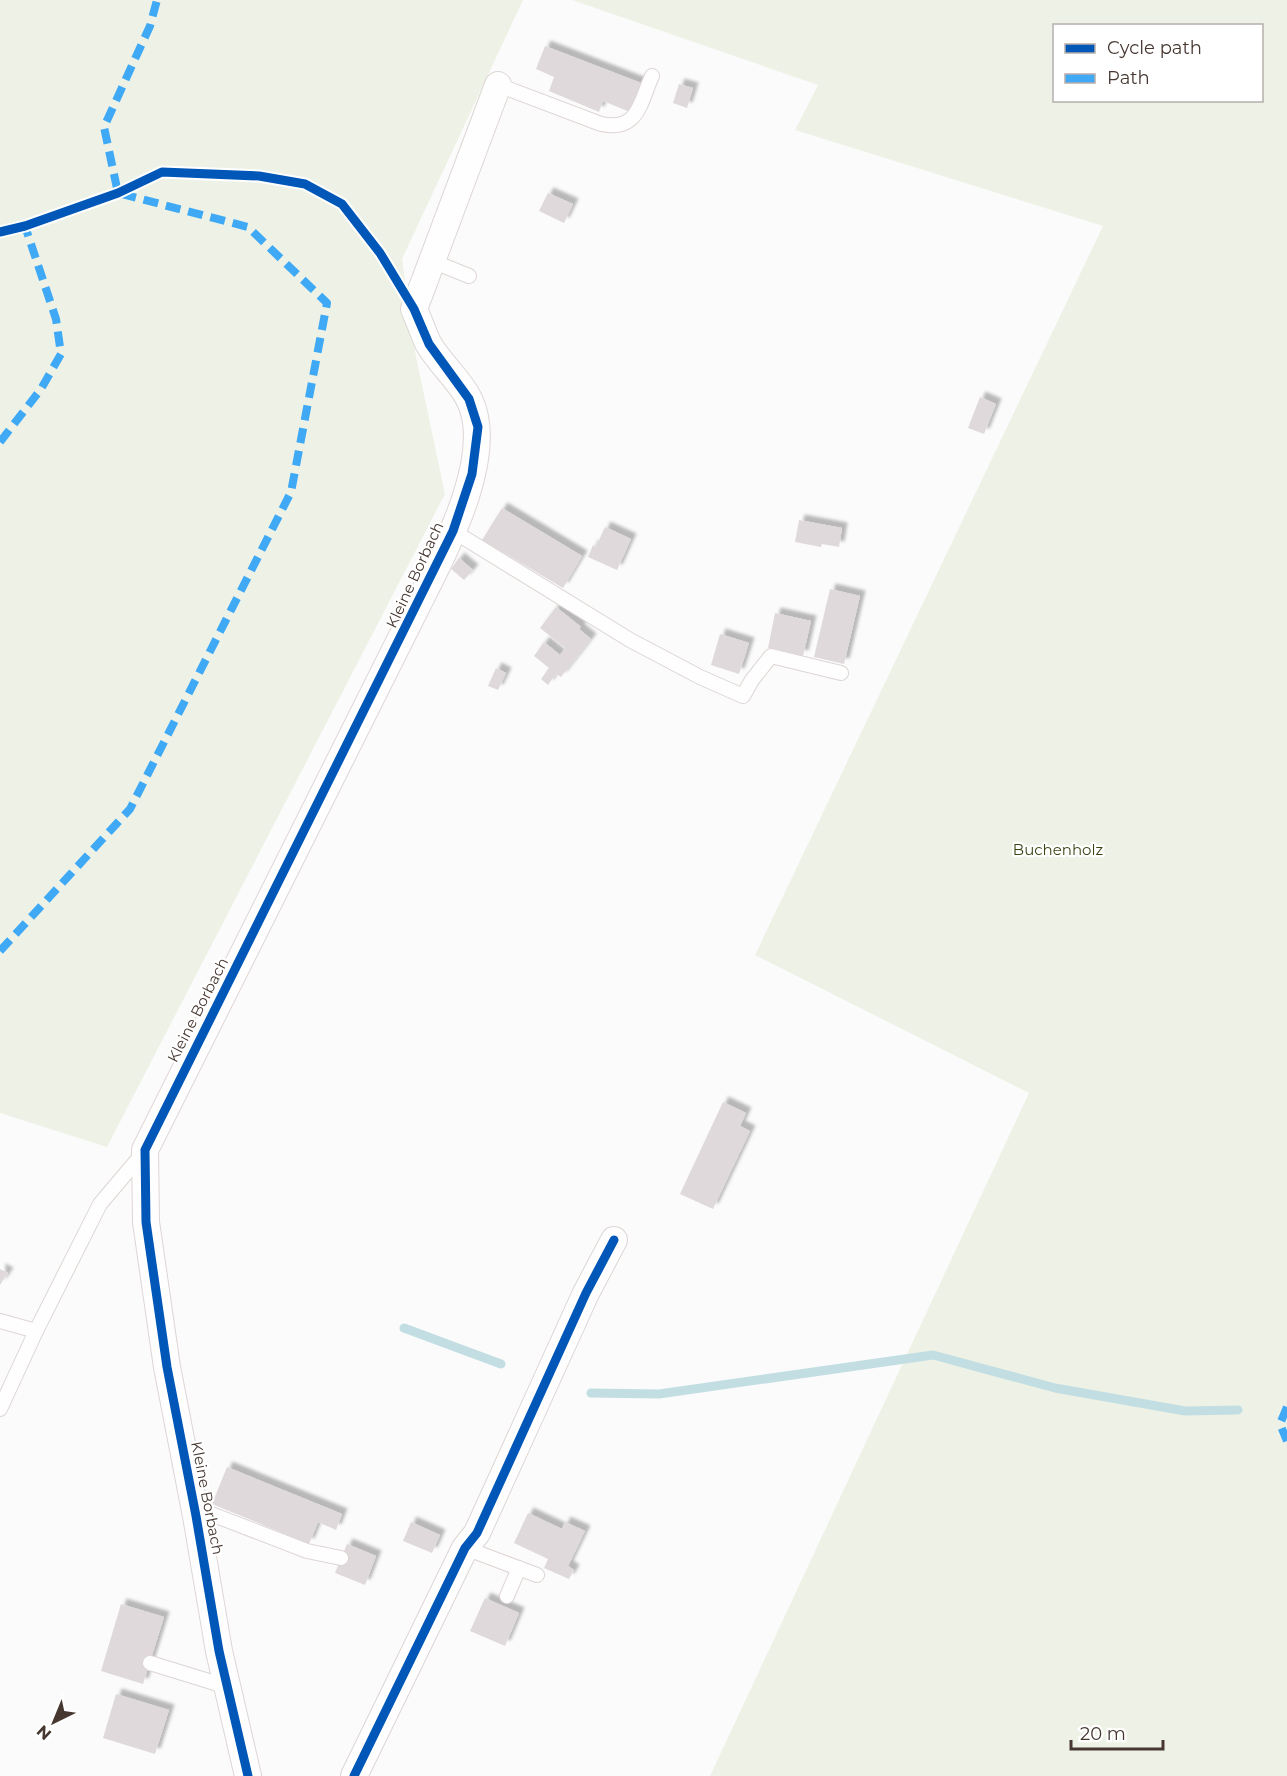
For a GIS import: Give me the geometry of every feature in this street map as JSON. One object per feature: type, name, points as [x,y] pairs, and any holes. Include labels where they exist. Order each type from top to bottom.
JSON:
[{"type":"street","name":"Kleine Borbach","points":[[248,1776],[219,1651],[167,1367],[146,1222],[145,1150],[453,531],[472,474],[478,427],[469,399],[429,344],[414,309],[498,85]]},
{"type":"street","points":[[354,1776],[465,1548],[477,1533],[586,1293],[614,1240]]},
{"type":"lane","points":[[498,85],[601,124],[616,126],[630,122],[635,116],[652,76]]},
{"type":"lane","points":[[432,261],[469,276]]},
{"type":"lane","points":[[453,531],[630,640],[700,677],[743,696],[752,680],[771,656],[841,673]]},
{"type":"lane","points":[[0,1409],[36,1331],[100,1204],[145,1150]]},
{"type":"lane","points":[[0,1321],[36,1331]]},
{"type":"lane","points":[[196,1516],[206,1512],[307,1551],[341,1558]]},
{"type":"lane","points":[[465,1548],[537,1575]]},
{"type":"lane","points":[[507,1596],[519,1568]]},
{"type":"lane","points":[[150,1663],[228,1687]]},
{"type":"green space","points":[[0,0],[523,0],[402,259],[416,357],[445,494],[107,1147],[0,1113]]},
{"type":"green space","name":"Buchenholz","points":[[572,0],[1287,0],[1287,1776],[710,1776],[1029,1093],[755,955],[1103,226],[795,130],[818,85]]},
{"type":"building","points":[[545,46],[641,83],[630,112],[603,101],[599,112],[549,91],[554,77],[536,69]]},
{"type":"building","points":[[679,84],[693,88],[687,108],[673,103]]},
{"type":"building","points":[[548,193],[573,204],[564,223],[539,211]]},
{"type":"building","points":[[980,397],[996,404],[984,434],[968,428]]},
{"type":"building","points":[[502,508],[582,556],[563,588],[482,540]]},
{"type":"building","points":[[799,520],[842,528],[839,547],[822,544],[821,547],[795,542]]},
{"type":"building","points":[[605,527],[631,539],[617,570],[588,557],[593,545],[596,547]]},
{"type":"building","points":[[459,558],[473,570],[464,580],[451,569]]},
{"type":"building","points":[[830,589],[860,596],[844,664],[814,657]]},
{"type":"building","points":[[556,607],[581,627],[579,629],[591,639],[561,677],[556,674],[548,685],[541,679],[549,668],[534,656],[544,642],[560,655],[565,648],[540,628]]},
{"type":"building","points":[[775,613],[811,621],[803,656],[768,648]]},
{"type":"building","points":[[720,634],[749,643],[739,674],[711,665]]},
{"type":"building","points":[[496,668],[506,673],[498,690],[488,686]]},
{"type":"building","points":[[723,1102],[746,1113],[740,1126],[750,1131],[713,1209],[680,1194]]},
{"type":"building","points":[[0,1269],[8,1273],[0,1285]]},
{"type":"building","points":[[227,1467],[342,1514],[336,1530],[318,1522],[309,1544],[212,1504]]},
{"type":"building","points":[[528,1513],[562,1529],[565,1522],[585,1531],[568,1566],[574,1570],[569,1579],[544,1568],[548,1559],[514,1543]]},
{"type":"building","points":[[411,1522],[440,1535],[432,1553],[403,1541]]},
{"type":"building","points":[[347,1544],[376,1556],[365,1585],[335,1573]]},
{"type":"building","points":[[485,1598],[519,1613],[505,1646],[470,1631]]},
{"type":"building","points":[[121,1604],[164,1617],[143,1684],[101,1671]]},
{"type":"building","points":[[116,1694],[169,1710],[155,1754],[103,1738]]},
{"type":"waterway","points":[[404,1328],[501,1364]]},
{"type":"waterway","points":[[591,1393],[659,1394],[933,1355],[1055,1388],[1185,1411],[1238,1410]]},
{"type":"marked path","points":[[0,951],[130,809],[291,492],[327,303],[248,227],[118,193],[104,127],[150,26],[157,0]]},
{"type":"marked path","points":[[0,442],[41,389],[61,354],[56,319],[25,226]]},
{"type":"marked path","points":[[1287,1407],[1280,1424],[1287,1441]]},
{"type":"cycle path","points":[[0,232],[25,226],[118,193],[162,172],[259,176],[305,184],[342,204],[380,253],[414,309],[429,344],[469,399],[478,427],[472,474],[453,531],[145,1150],[146,1222],[167,1367],[219,1651],[248,1776]]},
{"type":"cycle path","points":[[354,1776],[465,1548],[477,1533],[586,1293],[614,1240]]}]
